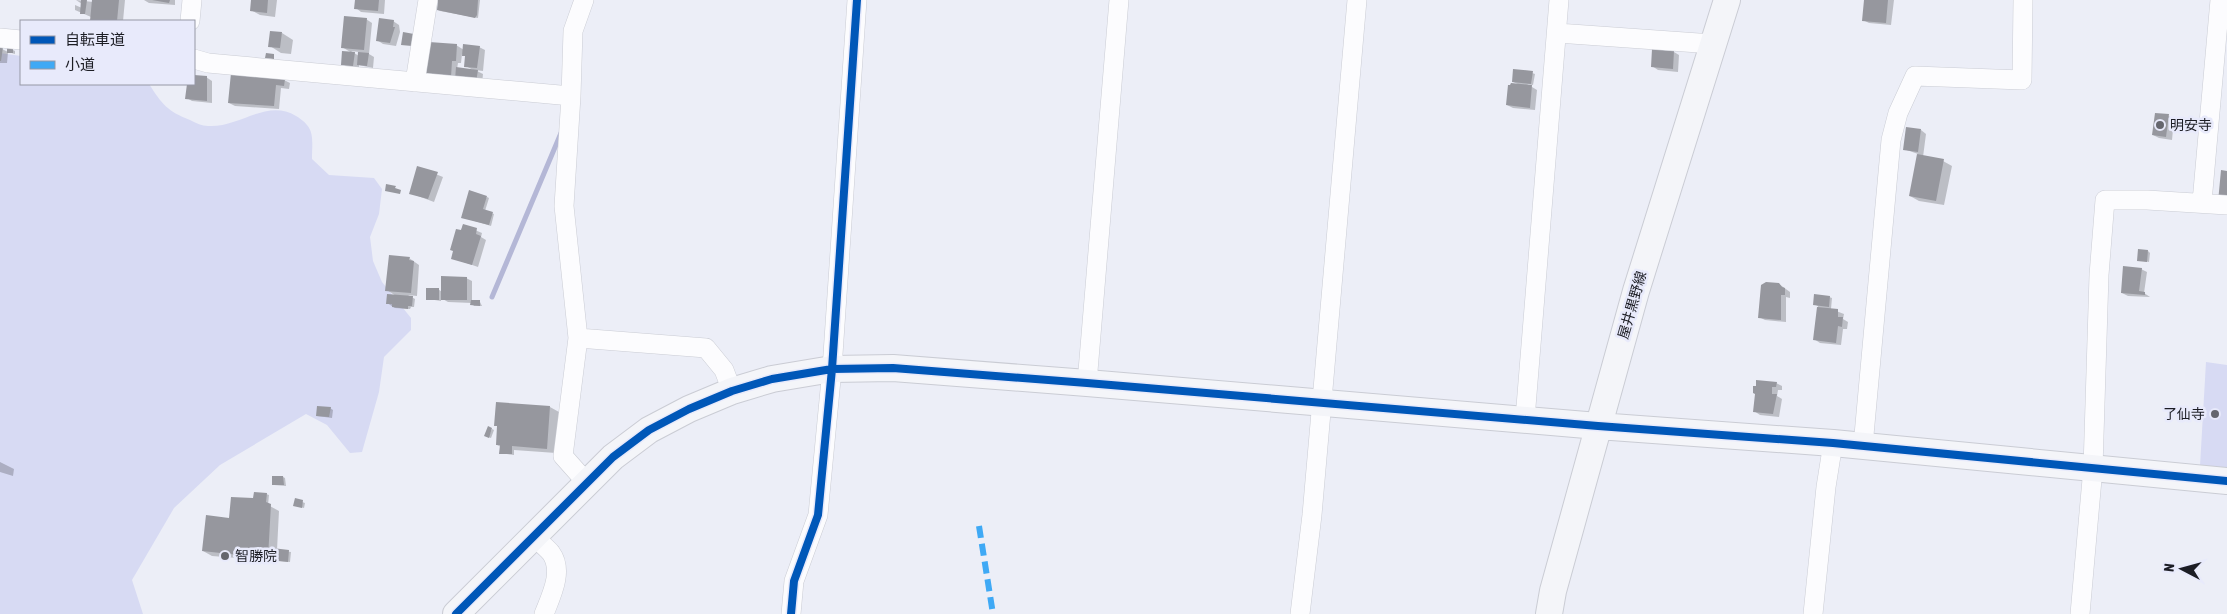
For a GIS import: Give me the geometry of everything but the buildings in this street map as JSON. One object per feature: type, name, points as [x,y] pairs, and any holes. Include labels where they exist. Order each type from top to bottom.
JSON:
[{"type":"street","points":[[190,20],[192,0]]},
{"type":"street","points":[[415,82],[428,0]]},
{"type":"street","points":[[584,0],[573,30],[564,206],[578,338],[563,456],[587,483]]},
{"type":"street","points":[[791,614],[794,581],[818,515],[832,369],[857,0]]},
{"type":"street","points":[[1087,383],[1120,0]]},
{"type":"street","points":[[1300,614],[1308,560],[1357,0]]},
{"type":"street","points":[[1525,419],[1560,0]]},
{"type":"street","name":"屋井黒野線","points":[[1549,614],[1553,590],[1636,291],[1727,0]]},
{"type":"street","points":[[1863,446],[1892,140],[1898,113],[1915,76],[2022,80],[2022,0]]},
{"type":"street","points":[[2202,202],[2220,0]]},
{"type":"street","points":[[1557,33],[1713,44]]},
{"type":"street","points":[[0,38],[20,40]]},
{"type":"street","points":[[195,59],[208,63],[571,96]]},
{"type":"street","points":[[2080,614],[2093,468],[2100,275],[2106,200],[2202,202],[2227,206]]},
{"type":"street","points":[[578,338],[706,348],[724,370],[732,390]]},
{"type":"street","points":[[456,614],[613,457],[649,430],[689,409],[732,390],[772,379],[832,369],[894,368],[1087,383],[1598,426],[1833,443],[2227,480]]},
{"type":"street","points":[[1813,614],[1826,487],[1833,443]]},
{"type":"street","points":[[533,536],[551,554],[556,567],[554,587],[544,614]]},
{"type":"shaded area","points":[[0,53],[20,56],[20,85],[150,85],[170,110],[182,117],[208,126],[231,123],[274,110],[285,111],[296,116],[307,125],[312,134],[312,159],[329,175],[374,178],[382,189],[379,214],[370,237],[373,261],[382,282],[411,318],[411,330],[384,357],[379,392],[362,452],[350,453],[327,425],[306,414],[220,465],[174,508],[132,580],[143,614],[0,614]]},
{"type":"shaded area","name":"了仙寺","points":[[2206,362],[2227,365],[2227,468],[2200,466]]},
{"type":"waterway","points":[[492,297],[561,133]]},
{"type":"marked path","points":[[979,526],[993,614]]},
{"type":"cycle path","points":[[791,614],[794,581],[818,515],[832,369],[857,0]]},
{"type":"cycle path","points":[[456,614],[613,457],[649,430],[689,409],[732,391],[772,379],[832,369],[893,368],[1087,383],[1598,426],[1833,443],[2227,481]]},
{"type":"place","name":"明安寺","points":[[2160,125]]},
{"type":"place","name":"了仙寺","points":[[2215,414]]},
{"type":"place","name":"智勝院","points":[[225,556]]}]
